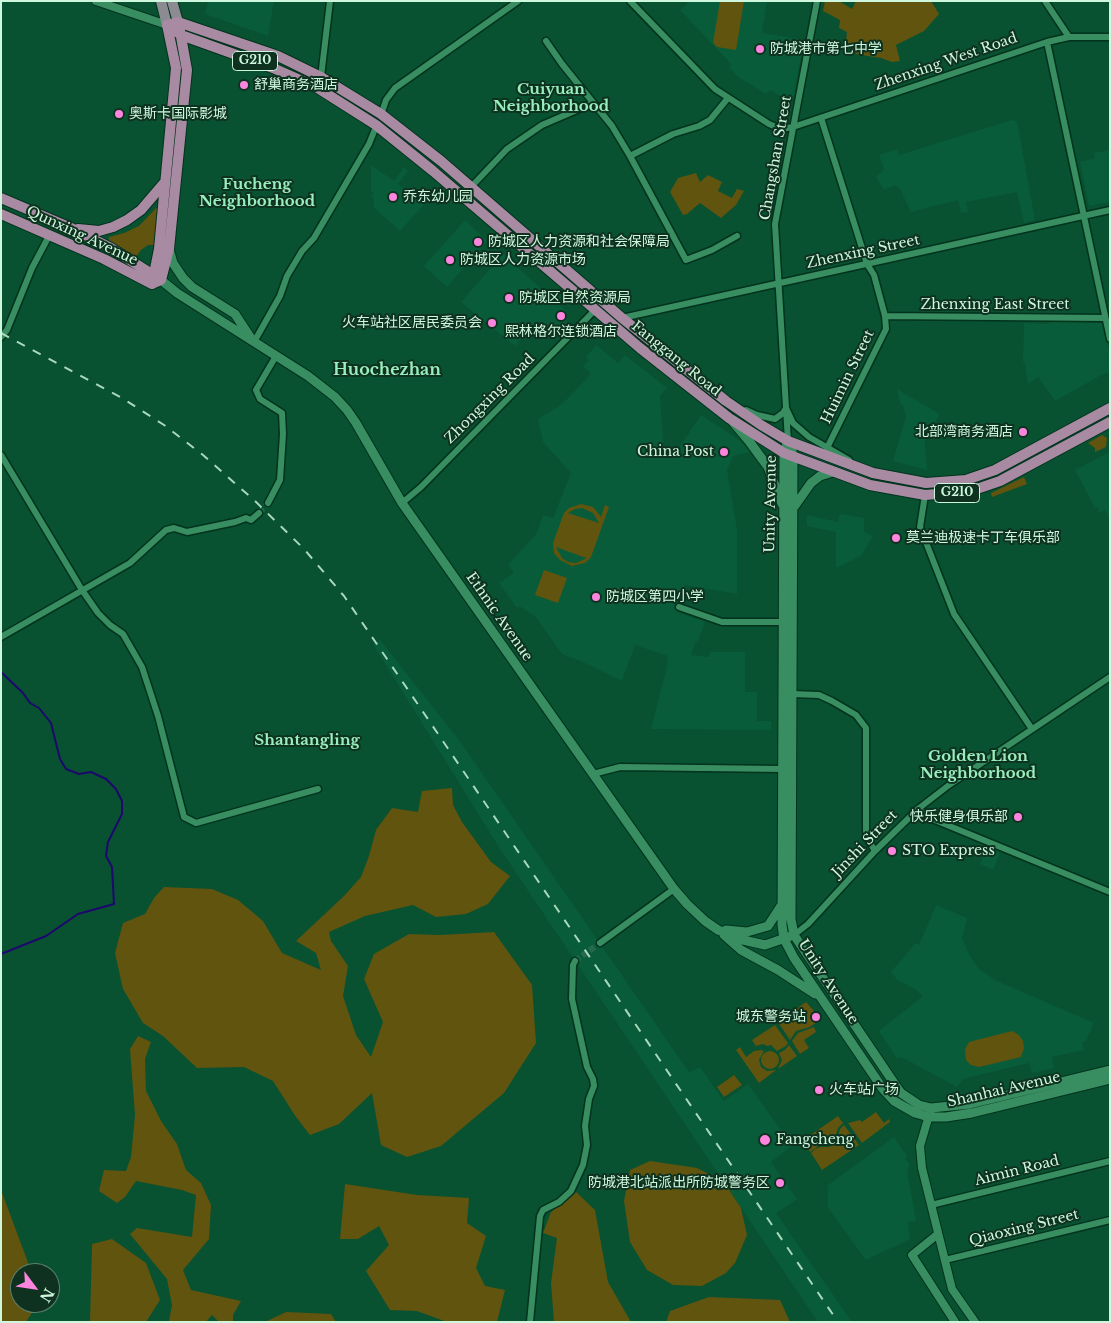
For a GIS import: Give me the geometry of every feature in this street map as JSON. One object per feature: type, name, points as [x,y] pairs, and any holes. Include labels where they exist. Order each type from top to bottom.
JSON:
[{"type":"highway","name":"Fanggang Road","points":[[167,24],[178,22],[278,56],[321,76],[381,114],[471,187],[622,318],[726,401],[788,441],[873,473],[926,483],[966,480],[995,470],[1110,408]]},
{"type":"highway","points":[[155,280],[169,250],[187,70],[178,22]]},
{"type":"highway","name":"Fanggang Road","points":[[167,24],[181,35],[273,68],[316,88],[376,126],[433,171],[595,310],[729,418],[789,455],[870,485],[925,495],[970,492],[1000,481],[1110,422]]},
{"type":"highway","points":[[155,280],[176,68],[167,24]]},
{"type":"highway","points":[[69,227],[98,231],[113,227],[141,210],[166,182]]},
{"type":"highway","name":"Qunxing Avenue","points":[[1,198],[69,227],[111,248],[155,280]]},
{"type":"highway","name":"Qunxing Avenue","points":[[1,214],[155,280]]},
{"type":"main road","points":[[161,1],[167,24]]},
{"type":"main road","points":[[172,1],[178,22]]},
{"type":"main road","points":[[169,250],[173,263],[183,278],[235,314],[254,342]]},
{"type":"main road","name":"Ethnic Avenue","points":[[155,280],[323,387],[347,410],[402,503],[674,889],[705,920],[718,930],[743,940],[766,945],[794,935]]},
{"type":"main road","points":[[729,418],[768,467],[788,509],[811,483],[820,476],[833,472]]},
{"type":"main road","name":"Unity Avenue","points":[[788,441],[788,622],[782,769],[782,925],[784,939],[821,999],[883,1089]]},
{"type":"main road","name":"Unity Avenue","points":[[788,622],[792,694],[791,920],[794,935],[893,1082]]},
{"type":"main road","points":[[718,930],[747,932],[768,926],[782,903]]},
{"type":"main road","points":[[718,930],[741,950],[778,970],[821,999]]},
{"type":"main road","name":"Shanhai Avenue","points":[[893,1082],[901,1093],[930,1113],[1110,1070]]},
{"type":"main road","name":"Shanhai Avenue","points":[[883,1089],[894,1101],[907,1110],[930,1113],[972,1113],[1110,1079]]},
{"type":"street","name":"Fanggang Road","points":[[96,1],[167,24]]},
{"type":"street","points":[[177,1],[178,22]]},
{"type":"street","points":[[321,76],[330,1]]},
{"type":"street","points":[[254,342],[280,296],[287,276],[302,250],[314,238],[369,144],[386,100],[396,88],[518,1]]},
{"type":"street","points":[[630,1],[715,89],[769,124],[781,129],[793,127]]},
{"type":"street","name":"Changshan Street","points":[[788,441],[776,214],[817,1]]},
{"type":"street","points":[[1045,1],[1069,37]]},
{"type":"street","name":"Zhenxing West Road","points":[[793,127],[1047,42],[1069,37],[1110,37]]},
{"type":"street","points":[[546,41],[612,126],[686,260],[712,250],[738,236]]},
{"type":"street","points":[[1047,42],[1110,339]]},
{"type":"street","points":[[630,156],[673,134],[699,126],[710,120],[728,98]]},
{"type":"street","points":[[471,187],[507,149],[528,134],[542,125],[593,103]]},
{"type":"street","name":"Huimin Street","points":[[821,118],[867,264],[874,275],[886,316],[886,329],[827,448]]},
{"type":"street","name":"Zhenxing Street","points":[[622,318],[1110,210]]},
{"type":"street","points":[[1,337],[7,330],[32,268],[50,234]]},
{"type":"street","name":"Zhongxing Road","points":[[402,503],[421,487],[595,310]]},
{"type":"street","name":"Zhenxing East Street","points":[[886,316],[1105,318]]},
{"type":"street","points":[[268,503],[280,480],[283,434],[282,413],[260,399],[256,390],[276,356]]},
{"type":"street","points":[[726,401],[756,415],[775,418],[782,414],[786,408]]},
{"type":"street","points":[[786,408],[793,423],[809,437],[873,473]]},
{"type":"street","points":[[1,455],[82,590],[98,613],[123,634],[142,666],[158,716],[184,817],[196,823],[318,789]]},
{"type":"street","points":[[925,495],[920,527],[954,614],[1032,729]]},
{"type":"street","points":[[1,637],[130,562],[166,530],[174,528],[187,532],[246,518],[251,520],[259,513]]},
{"type":"street","points":[[678,607],[722,622],[788,622]]},
{"type":"street","name":"Jinshi Street","points":[[794,935],[808,924],[875,851],[918,809],[949,785],[1110,677]]},
{"type":"street","points":[[792,694],[819,695],[856,714],[866,728],[866,831],[869,842],[875,851]]},
{"type":"street","points":[[592,774],[620,767],[782,769]]},
{"type":"street","points":[[918,809],[930,818],[1110,892]]},
{"type":"street","points":[[600,943],[674,889]]},
{"type":"street","points":[[530,1322],[540,1216],[543,1210],[559,1202],[571,1191],[583,1165],[587,1145],[585,1126],[589,1099],[594,1086],[587,1067],[572,999],[573,964],[575,961]]},
{"type":"street","points":[[930,1113],[920,1146],[922,1168],[952,1289],[975,1322]]},
{"type":"street","name":"Aimin Road","points":[[931,1205],[1110,1161]]},
{"type":"street","name":"Qiaoxing Street","points":[[945,1260],[1110,1220]]},
{"type":"street","points":[[938,1234],[912,1255],[956,1322]]},
{"type":"shaded area","points":[[208,1],[274,1],[268,36],[205,14]]},
{"type":"shaded area","name":"防城港市第七中学","points":[[689,1],[767,1],[762,33],[804,40],[793,99],[785,97],[785,99],[770,90],[766,94],[737,76],[729,67],[731,64],[680,10]]},
{"type":"shaded area","points":[[720,1],[744,1],[736,50],[717,47],[713,43]]},
{"type":"shaded area","points":[[825,1],[839,1],[852,9],[856,1],[931,1],[939,14],[924,31],[896,45],[900,61],[892,62],[881,58],[856,54],[846,41],[847,32],[839,28],[840,20],[823,11]]},
{"type":"shaded area","points":[[1012,120],[1017,121],[1035,220],[1024,223],[1017,192],[966,202],[968,212],[961,213],[958,200],[911,212],[899,187],[895,185],[884,190],[876,177],[884,169],[879,155],[897,149],[899,155]]},
{"type":"shaded area","points":[[1110,150],[1110,202],[1089,206],[1080,162],[1095,158],[1094,153]]},
{"type":"shaded area","name":"乔东幼儿园","points":[[371,165],[394,181],[404,167],[408,171],[398,184],[420,202],[423,199],[426,202],[400,231],[374,208],[373,198],[371,197],[374,193],[371,191]]},
{"type":"shaded area","points":[[696,173],[700,182],[708,175],[722,182],[718,191],[732,198],[737,189],[744,191],[736,205],[721,218],[700,203],[683,215],[670,192],[678,178]]},
{"type":"shaded area","points":[[156,208],[158,209],[155,245],[148,245],[136,257],[109,240],[109,237],[139,226]]},
{"type":"shaded area","name":"防城区人力资源市场","points":[[465,220],[487,241],[447,287],[424,266]]},
{"type":"shaded area","name":"防城区自然资源局","points":[[503,254],[566,311],[566,325],[555,337],[538,321],[515,346],[461,302]]},
{"type":"shaded area","points":[[1052,322],[1103,323],[1110,353],[1110,372],[1055,401],[1038,377],[1028,384],[1025,364],[1023,362],[1024,323],[1046,324]]},
{"type":"shaded area","points":[[596,345],[618,363],[625,355],[667,388],[660,396],[664,456],[672,458],[701,415],[739,440],[750,452],[733,456],[727,470],[737,530],[737,594],[684,585],[685,588],[677,612],[705,622],[691,655],[709,657],[710,652],[745,652],[745,692],[757,692],[757,721],[771,721],[771,730],[651,729],[667,667],[668,656],[635,645],[622,681],[562,654],[536,617],[519,606],[517,608],[499,583],[514,573],[508,565],[537,533],[543,515],[553,518],[571,473],[543,442],[538,419],[562,404],[591,374],[583,366],[589,360],[586,357]]},
{"type":"shaded area","points":[[897,389],[940,414],[924,442],[927,470],[893,461],[906,417]]},
{"type":"shaded area","points":[[1102,435],[1107,438],[1106,447],[1095,452],[1095,448],[1088,443]]},
{"type":"shaded area","points":[[1110,452],[1110,520],[1105,510],[1100,513],[1097,507],[1095,508],[1075,470]]},
{"type":"shaded area","points":[[1024,477],[1027,484],[992,497],[991,493]]},
{"type":"shaded area","points":[[581,504],[593,507],[601,517],[605,505],[609,507],[591,557],[585,563],[572,566],[560,560],[554,553],[553,543],[564,513],[569,508]],"holes":[[[582,508],[593,513],[599,523],[568,513]],[[556,547],[586,558],[587,558],[576,563],[568,562],[562,558]]]},
{"type":"shaded area","points":[[840,514],[864,518],[864,532],[873,536],[861,556],[836,568],[836,532],[807,526],[807,515],[838,522]]},
{"type":"shaded area","points":[[544,570],[567,578],[558,603],[535,595]]},
{"type":"shaded area","points":[[380,640],[459,740],[689,1072],[700,1067],[724,1101],[748,1084],[792,1146],[771,1162],[797,1199],[776,1213],[852,1322],[818,1322],[500,849],[373,644]]},
{"type":"shaded area","points":[[452,788],[453,805],[462,822],[491,862],[510,876],[488,904],[466,914],[436,917],[413,905],[365,916],[329,932],[331,941],[348,966],[343,996],[356,1035],[371,1057],[383,1022],[364,979],[374,954],[409,934],[440,935],[494,932],[532,985],[536,1043],[504,1093],[441,1146],[407,1157],[381,1145],[372,1093],[339,1124],[310,1135],[273,1081],[244,1067],[197,1068],[163,1036],[143,1023],[123,989],[115,953],[123,923],[145,914],[154,898],[164,887],[212,889],[238,900],[263,921],[282,953],[321,970],[316,953],[296,941],[344,896],[361,877],[376,830],[392,808],[418,812],[422,791]]},
{"type":"shaded area","points":[[987,847],[1000,853],[993,870],[980,864]]},
{"type":"shaded area","points":[[936,905],[967,918],[962,938],[978,968],[995,980],[1094,1023],[1086,1041],[1082,1042],[1084,1050],[1052,1057],[1054,1068],[1032,1073],[1029,1063],[963,1079],[957,1087],[903,1058],[897,1059],[879,1031],[923,996],[915,989],[897,980],[891,971],[915,943],[919,945]]},
{"type":"shaded area","points":[[806,1002],[814,1011],[811,1013],[817,1022],[810,1027],[796,1031],[790,1040],[778,1022]]},
{"type":"shaded area","points":[[775,1025],[788,1043],[786,1046],[777,1051],[771,1045],[763,1044],[756,1046],[752,1040]]},
{"type":"shaded area","points":[[814,1027],[816,1032],[804,1040],[809,1048],[800,1054],[792,1041],[798,1033]]},
{"type":"shaded area","points":[[1012,1031],[1019,1035],[1023,1041],[1024,1048],[1021,1057],[979,1067],[971,1065],[966,1060],[965,1049],[969,1042]]},
{"type":"shaded area","points":[[138,1036],[151,1042],[145,1059],[146,1091],[161,1121],[177,1144],[186,1170],[201,1183],[211,1205],[209,1239],[183,1270],[191,1290],[241,1301],[233,1315],[233,1322],[219,1322],[212,1315],[206,1322],[169,1321],[172,1305],[167,1279],[130,1234],[137,1228],[192,1237],[196,1195],[182,1190],[136,1181],[125,1197],[117,1203],[99,1191],[104,1170],[126,1171],[131,1157],[135,1115],[130,1049]]},
{"type":"shaded area","points":[[789,1045],[797,1056],[778,1069],[782,1060],[779,1053]]},
{"type":"shaded area","points":[[740,1047],[746,1057],[754,1051],[764,1051],[759,1060],[761,1067],[767,1071],[776,1070],[759,1083],[736,1050]]},
{"type":"shaded area","points":[[766,1051],[774,1051],[779,1056],[777,1067],[766,1069],[761,1064],[761,1056]]},
{"type":"shaded area","points":[[734,1075],[742,1085],[724,1097],[717,1087]]},
{"type":"shaded area","points":[[876,1112],[884,1123],[889,1119],[890,1122],[862,1143],[848,1123],[860,1120],[862,1122]]},
{"type":"shaded area","points":[[838,1116],[843,1123],[838,1128],[834,1140],[828,1145],[820,1145],[810,1152],[802,1141]]},
{"type":"shaded area","points":[[844,1125],[859,1145],[822,1170],[811,1153],[820,1147],[833,1145],[840,1129]]},
{"type":"shaded area","points":[[894,1137],[907,1156],[905,1158],[910,1165],[907,1170],[916,1221],[908,1222],[910,1239],[866,1260],[828,1208],[828,1185]]},
{"type":"shaded area","points":[[650,1161],[697,1168],[724,1182],[741,1208],[747,1235],[735,1263],[726,1273],[702,1286],[673,1285],[647,1270],[630,1242],[624,1201],[630,1170]]},
{"type":"shaded area","points":[[345,1184],[417,1195],[469,1198],[467,1223],[486,1236],[476,1268],[485,1286],[505,1290],[497,1322],[447,1322],[417,1311],[390,1310],[366,1271],[389,1245],[379,1226],[358,1239],[340,1239]]},
{"type":"shaded area","points":[[1,1190],[28,1263],[10,1263],[10,1313],[32,1313],[26,1322],[1,1322]]},
{"type":"shaded area","points":[[575,1191],[595,1210],[608,1282],[631,1322],[554,1322],[551,1283],[557,1238],[543,1233],[551,1212]]},
{"type":"shaded area","points":[[112,1239],[146,1263],[160,1300],[146,1322],[90,1322],[92,1244]]},
{"type":"shaded area","points":[[709,1297],[780,1300],[790,1322],[666,1322],[670,1311]]},
{"type":"shaded area","points":[[286,1312],[331,1314],[336,1322],[265,1322]]},
{"type":"waterway","points":[[1,672],[23,693],[30,703],[39,708],[51,723],[60,759],[66,769],[79,774],[91,772],[106,779],[116,789],[122,801],[122,814],[108,842],[106,856],[112,867],[114,904],[78,914],[46,936],[1,954]]},
{"type":"tunnel","points":[[259,513],[268,503]]},
{"type":"tunnel","points":[[575,961],[600,943]]},
{"type":"railway","points":[[1,333],[122,398],[164,425],[203,455],[255,501],[304,549],[344,596],[838,1322]]},
{"type":"place","name":"防城港市第七中学","points":[[760,49]]},
{"type":"place","name":"舒巢商务酒店","points":[[244,85]]},
{"type":"place","name":"奥斯卡国际影城","points":[[119,114]]},
{"type":"place","name":"乔东幼儿园","points":[[393,197]]},
{"type":"place","name":"防城区人力资源和社会保障局","points":[[478,242]]},
{"type":"place","name":"防城区人力资源市场","points":[[450,260]]},
{"type":"place","name":"防城区自然资源局","points":[[509,298]]},
{"type":"place","name":"熙林格尔连锁酒店","points":[[561,316]]},
{"type":"place","name":"火车站社区居民委员会","points":[[492,323]]},
{"type":"place","name":"北部湾商务酒店","points":[[1023,432]]},
{"type":"place","name":"China Post","points":[[724,452]]},
{"type":"place","name":"莫兰迪极速卡丁车俱乐部","points":[[896,538]]},
{"type":"place","name":"防城区第四小学","points":[[596,597]]},
{"type":"place","name":"快乐健身俱乐部","points":[[1018,817]]},
{"type":"place","name":"STO Express","points":[[892,851]]},
{"type":"place","name":"城东警务站","points":[[816,1017]]},
{"type":"place","name":"火车站广场","points":[[819,1090]]},
{"type":"place","name":"Fangcheng","points":[[765,1140]]},
{"type":"place","name":"防城港北站派出所防城警务区","points":[[780,1183]]},
{"type":"district","name":"Cuiyuan Neighborhood","points":[[551,98]]},
{"type":"district","name":"Fucheng Neighborhood","points":[[257,194]]},
{"type":"district","name":"Huochezhan","points":[[387,370]]},
{"type":"district","name":"Shantangling","points":[[307,741]]},
{"type":"district","name":"Golden Lion Neighborhood","points":[[978,766]]}]
